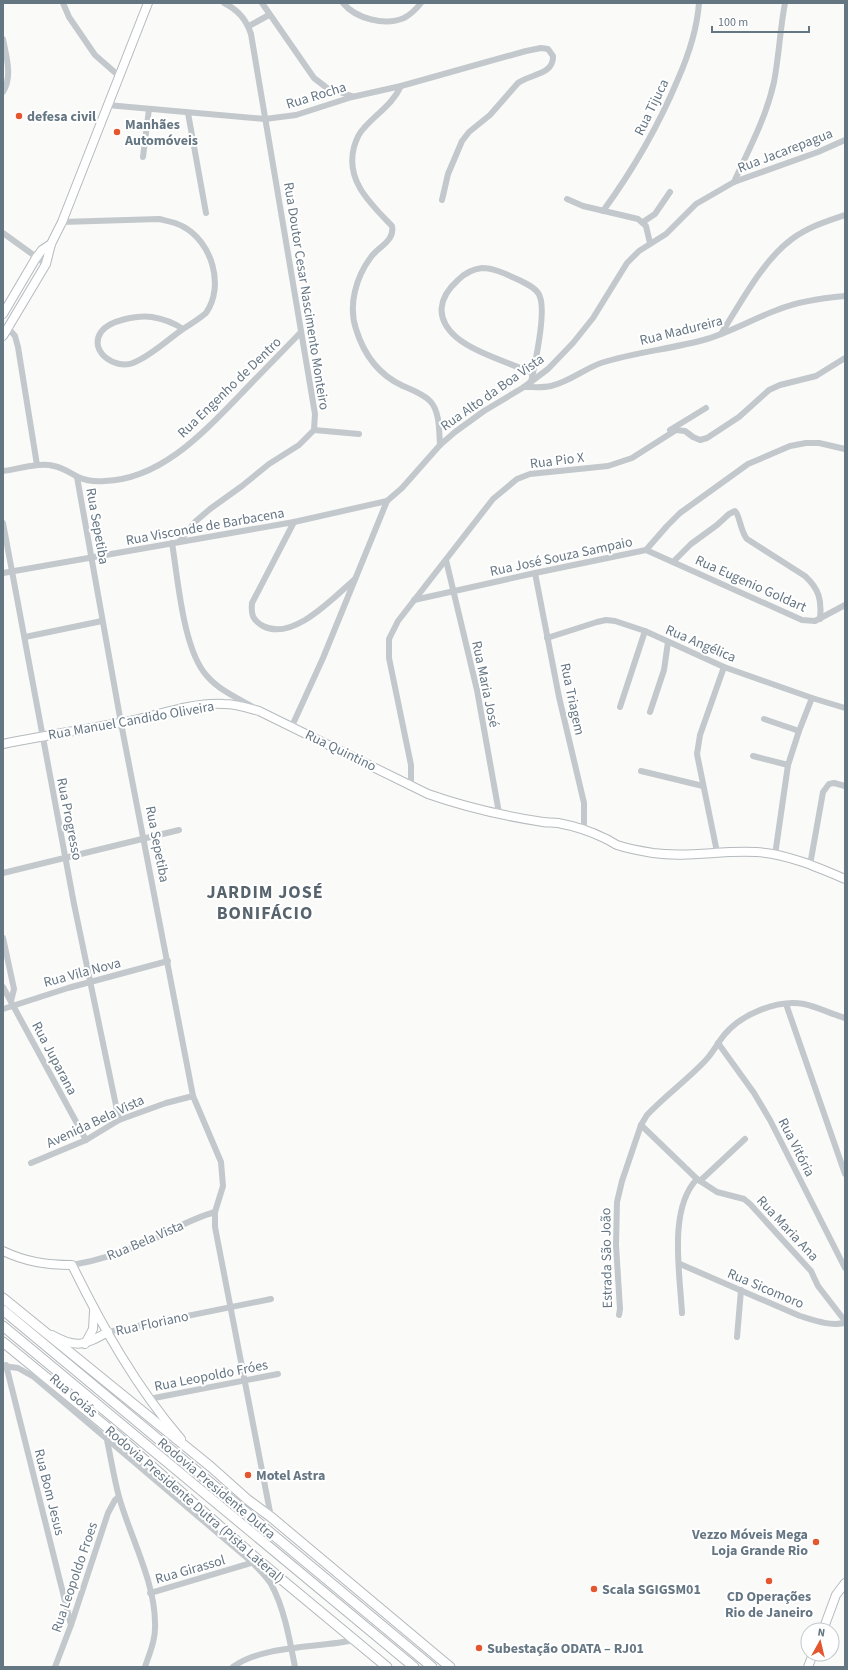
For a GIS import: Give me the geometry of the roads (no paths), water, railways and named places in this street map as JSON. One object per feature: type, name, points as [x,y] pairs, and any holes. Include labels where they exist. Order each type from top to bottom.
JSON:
[{"type":"highway","points":[[3,1298],[192,1452],[248,1500]]},
{"type":"highway","name":"Rodovia Presidente Dutra","points":[[3,1310],[432,1667]]},
{"type":"highway","name":"Rodovia Presidente Dutra","points":[[3,1326],[414,1667]]},
{"type":"highway","name":"Rodovia Presidente Dutra (Pista Lateral)","points":[[3,1342],[120,1438],[255,1561],[387,1667]]},
{"type":"highway","points":[[127,1412],[271,1517],[450,1667]]},
{"type":"main road","points":[[3,336],[46,264],[51,244],[62,222],[148,3]]},
{"type":"main road","points":[[3,314],[36,258],[42,250],[51,244]]},
{"type":"main road","points":[[3,320],[8,328]]},
{"type":"main road","name":"Rua Manuel Candido Oliveira","points":[[3,744],[121,723],[207,704],[241,706],[260,711]]},
{"type":"main road","name":"Rua Quintino","points":[[260,711],[428,794],[451,802],[544,822],[558,823],[584,830],[616,845],[632,849],[687,856],[717,852],[756,852],[775,854],[810,865],[845,879]]},
{"type":"main road","points":[[3,1250],[19,1258],[37,1263],[72,1265],[93,1308],[149,1399],[192,1452]]},
{"type":"main road","points":[[38,1326],[65,1341],[76,1344],[85,1344],[93,1329],[93,1308]]},
{"type":"main road","name":"Rua Floriano","points":[[85,1344],[108,1332]]},
{"type":"main road","points":[[826,1622],[836,1595],[845,1583]]},
{"type":"street","points":[[63,3],[69,17],[95,55],[105,66],[119,76]]},
{"type":"street","points":[[224,3],[238,12],[249,26],[269,15]]},
{"type":"street","points":[[262,3],[314,78],[328,88],[352,97]]},
{"type":"street","points":[[343,3],[352,12],[359,15],[375,21],[389,21],[404,18],[421,3]]},
{"type":"street","name":"Rua Tijuca","points":[[603,211],[631,172],[650,139],[672,95],[690,51],[698,3]]},
{"type":"street","points":[[734,182],[762,121],[769,102],[778,59],[785,3]]},
{"type":"street","name":"Rua Doutor Cesar Nascimento Monteiro","points":[[179,542],[196,521],[210,509],[269,464],[299,446],[314,430],[315,414],[249,26]]},
{"type":"street","points":[[3,39],[8,75],[7,86],[3,92]]},
{"type":"street","name":"Rua Rocha","points":[[107,105],[265,119],[283,118],[303,114],[352,97],[401,86],[526,51],[548,49],[553,56],[552,66],[547,70],[518,83],[490,115],[469,132],[457,150],[448,174],[442,200]]},
{"type":"street","points":[[401,86],[390,104],[363,129],[358,136],[352,156],[352,168],[355,180],[373,207],[392,226],[393,231],[388,241],[378,249],[363,269],[354,298],[353,315],[355,329],[363,348],[381,373],[422,395],[431,402],[436,413],[439,427],[440,445]]},
{"type":"street","points":[[143,157],[149,109]]},
{"type":"street","points":[[188,113],[206,212]]},
{"type":"street","name":"Rua Jacarepagua","points":[[734,182],[818,152],[845,140]]},
{"type":"street","name":"Rua Alto da Boa Vista","points":[[292,726],[356,578],[387,501],[402,488],[440,445],[455,432],[484,411],[524,388],[548,369],[573,343],[593,318],[627,263],[638,251],[666,234],[696,204],[734,182]]},
{"type":"street","points":[[643,222],[656,214],[670,192]]},
{"type":"street","points":[[567,199],[583,206],[638,219],[646,226],[650,243]]},
{"type":"street","points":[[721,334],[748,292],[780,249],[793,238],[814,226],[845,215]]},
{"type":"street","points":[[62,222],[159,219],[183,226],[196,236],[208,251],[213,267],[215,294],[212,304],[206,313],[196,322],[132,363],[123,365],[114,363],[101,353],[98,346],[98,339],[101,331],[117,321],[150,317],[173,322],[184,329]]},
{"type":"street","points":[[3,233],[46,264]]},
{"type":"street","points":[[531,382],[533,373],[539,342],[541,306],[540,297],[537,292],[527,284],[507,274],[488,268],[473,270],[449,288],[443,299],[442,318],[448,329],[457,338],[470,346],[533,373]]},
{"type":"street","name":"Rua Madureira","points":[[524,388],[552,386],[587,368],[614,359],[682,346],[721,334],[777,310],[823,298],[845,296]]},
{"type":"street","points":[[8,328],[15,336],[18,347],[37,466]]},
{"type":"street","name":"Rua Engenho de Dentro","points":[[3,471],[45,465],[61,468],[77,477],[94,481],[116,480],[140,474],[162,463],[201,433],[301,332]]},
{"type":"street","name":"Rua Pio X","points":[[411,785],[411,765],[389,658],[389,639],[392,630],[414,600],[493,500],[518,479],[543,472],[608,466],[632,458],[676,430],[685,430],[696,439],[700,440],[707,438],[739,417],[756,400],[769,390],[780,385],[816,376],[845,358]]},
{"type":"street","points":[[663,439],[667,432],[671,429],[706,408]]},
{"type":"street","points":[[314,430],[359,434]]},
{"type":"street","name":"Rua José Souza Sampaio","points":[[414,600],[646,550],[680,513],[748,464],[790,446],[806,443],[845,449]]},
{"type":"street","name":"Rua Sepetiba","points":[[77,477],[102,621],[114,677],[121,723],[193,1096],[221,1162],[223,1186],[215,1212]]},
{"type":"street","name":"Rua Visconde de Barbacena","points":[[3,573],[294,522],[387,501]]},
{"type":"street","name":"Rua Eugenio Goldart","points":[[673,562],[691,544],[717,525],[728,514],[735,511],[738,513],[742,533],[747,539],[806,576],[813,583],[817,589],[820,602],[820,619]]},
{"type":"street","points":[[294,522],[252,603],[251,612],[253,619],[258,623],[274,629],[286,628],[299,624],[325,605],[356,578]]},
{"type":"street","name":"Rua Progresso","points":[[3,523],[65,857],[119,1120]]},
{"type":"street","name":"Rua Quintino","points":[[172,544],[185,628],[198,666],[222,689],[260,711]]},
{"type":"street","name":"Rua Eugenio Goldart","points":[[646,550],[802,620],[815,621],[845,605]]},
{"type":"street","name":"Rua Maria José","points":[[446,560],[477,690],[499,813]]},
{"type":"street","name":"Rua Triagem","points":[[535,573],[559,697],[584,803],[584,830]]},
{"type":"street","name":"Rua Angélica","points":[[548,638],[606,620],[615,620],[645,631],[724,667],[845,708]]},
{"type":"street","points":[[25,636],[102,621]]},
{"type":"street","points":[[620,707],[645,631]]},
{"type":"street","points":[[650,712],[664,670],[668,642]]},
{"type":"street","points":[[717,852],[698,763],[698,744],[724,667]]},
{"type":"street","points":[[775,854],[788,765],[812,698]]},
{"type":"street","points":[[764,719],[799,731]]},
{"type":"street","points":[[753,756],[788,765]]},
{"type":"street","points":[[641,771],[703,786]]},
{"type":"street","points":[[810,865],[823,792],[829,784],[834,783],[845,786]]},
{"type":"street","points":[[3,873],[178,830]]},
{"type":"street","points":[[3,938],[14,989],[12,1003]]},
{"type":"street","name":"Rua Vila Nova","points":[[3,1009],[12,1003],[168,961]]},
{"type":"street","name":"Rua Juparana","points":[[3,987],[86,1140]]},
{"type":"street","points":[[786,1004],[845,1174]]},
{"type":"street","name":"Estrada São João","points":[[619,1316],[620,1308],[616,1245],[617,1202],[622,1181],[641,1125],[647,1115],[706,1060],[728,1030],[744,1016],[759,1010],[786,1004],[803,1004],[845,1018]]},
{"type":"street","name":"Rua Vitória","points":[[718,1043],[754,1093],[770,1120],[845,1268]]},
{"type":"street","name":"Avenida Bela Vista","points":[[31,1163],[86,1140],[119,1120],[160,1105],[193,1096]]},
{"type":"street","name":"Rua Maria Ana","points":[[641,1125],[698,1180],[717,1192],[744,1199],[750,1204],[811,1271],[818,1286],[845,1322]]},
{"type":"street","points":[[682,1313],[678,1241],[681,1207],[689,1187],[745,1139]]},
{"type":"street","points":[[215,1212],[215,1227],[232,1306],[271,1517]]},
{"type":"street","name":"Rua Bela Vista","points":[[72,1265],[87,1263],[127,1251],[195,1218],[215,1212]]},
{"type":"street","name":"Rua Sicomoro","points":[[680,1264],[800,1316],[821,1323],[836,1324],[845,1322]]},
{"type":"street","points":[[737,1337],[741,1290]]},
{"type":"street","name":"Rua Floriano","points":[[108,1332],[271,1299]]},
{"type":"street","name":"Rua Goiás","points":[[5,1366],[18,1368],[34,1377],[62,1399],[107,1440],[255,1561],[275,1592],[292,1649],[295,1667]]},
{"type":"street","name":"Rua Bom Jesus","points":[[5,1366],[71,1625]]},
{"type":"street","name":"Rua Leopoldo Fróes","points":[[149,1399],[278,1374]]},
{"type":"street","points":[[107,1440],[119,1497],[146,1577],[154,1611],[154,1643],[145,1667]]},
{"type":"street","name":"Rua Leopoldo Froes","points":[[55,1667],[71,1625],[108,1513],[115,1500],[119,1497]]},
{"type":"street","name":"Rua Girassol","points":[[150,1593],[255,1561]]},
{"type":"street","points":[[233,1667],[251,1657],[292,1649],[354,1640]]},
{"type":"place","name":"defesa civil","points":[[19,116]]},
{"type":"place","name":"Manhães Automóveis","points":[[117,132]]},
{"type":"place","name":"Motel Astra","points":[[248,1475]]},
{"type":"place","name":"Vezzo Móveis Mega Loja Grande Rio","points":[[816,1542]]},
{"type":"place","name":"CD Operações Rio de Janeiro","points":[[769,1581]]},
{"type":"place","name":"Scala SGIGSM01","points":[[594,1589]]},
{"type":"place","name":"Subestação ODATA – RJ01","points":[[479,1648]]},
{"type":"district","name":"JARDIM JOSÉ BONIFÁCIO","points":[[265,902]]}]
